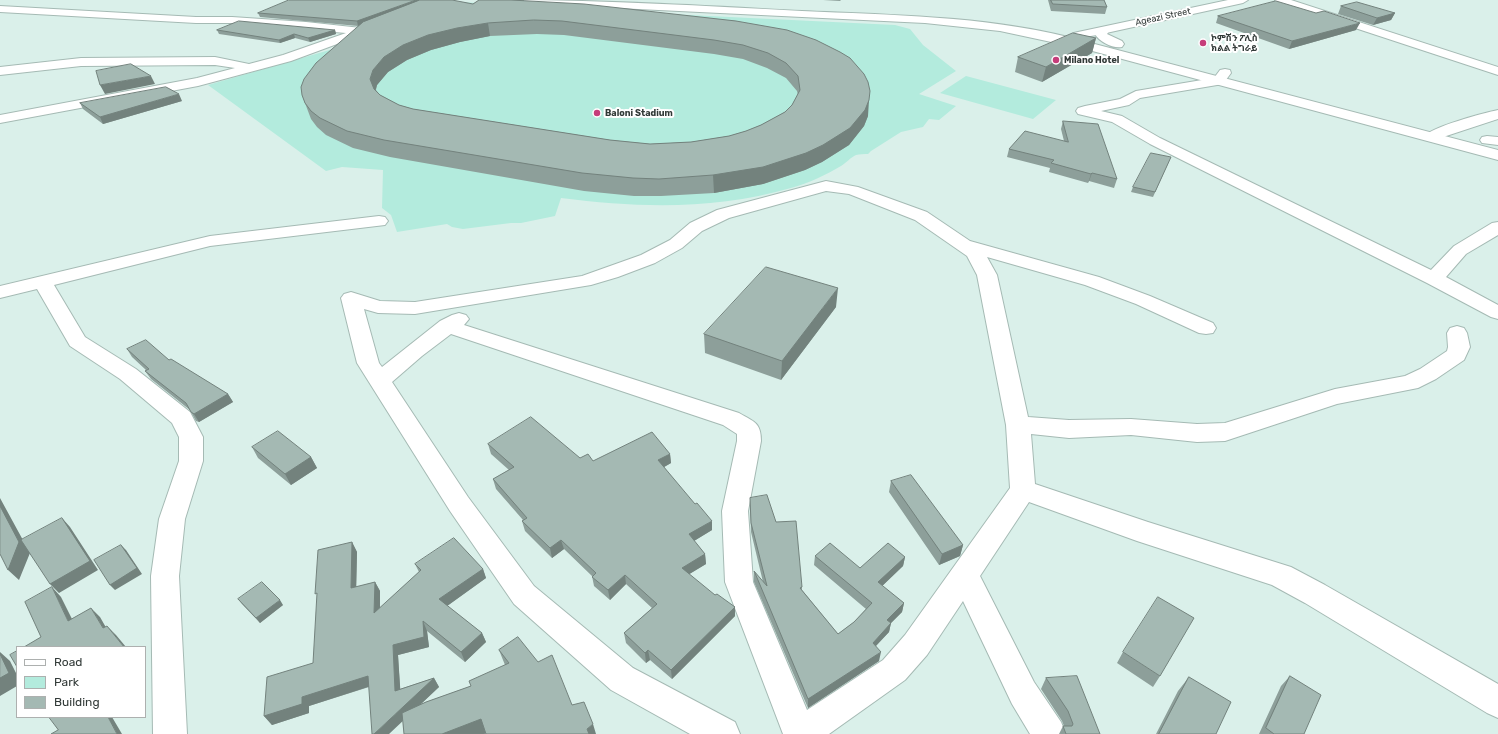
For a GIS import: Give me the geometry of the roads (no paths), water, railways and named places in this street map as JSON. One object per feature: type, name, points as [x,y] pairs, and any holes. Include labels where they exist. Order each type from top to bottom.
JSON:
[{"type":"street","points":[[515,0],[925,20],[1060,36],[1438,134],[1498,155]]},
{"type":"street","points":[[644,0],[964,14],[1025,22]]},
{"type":"street","name":"Ageazi Street","points":[[1129,24],[1244,0]]},
{"type":"street","points":[[1280,0],[1498,72]]},
{"type":"street","points":[[66,12],[88,3]]},
{"type":"street","points":[[0,9],[306,25],[362,32]]},
{"type":"street","points":[[0,119],[198,82],[310,51],[384,23]]},
{"type":"street","points":[[1060,36],[1129,24]]},
{"type":"street","points":[[1060,36],[1078,35],[1129,24]]},
{"type":"street","points":[[1104,30],[1101,34],[1102,36],[1118,44]]},
{"type":"street","points":[[1078,35],[1118,44],[1221,77]]},
{"type":"street","points":[[0,71],[81,62],[215,61],[253,67]]},
{"type":"street","points":[[1221,77],[1136,95],[1124,102],[1083,111],[1117,119],[1155,141],[1434,279],[1498,313]]},
{"type":"street","points":[[1117,119],[1124,102]]},
{"type":"street","points":[[1438,134],[1498,114]]},
{"type":"street","points":[[1438,134],[1494,141]]},
{"type":"street","points":[[447,326],[730,420],[749,430],[749,441],[735,511],[739,582],[800,734],[894,670],[916,645],[1023,490],[1018,425],[988,275],[975,253],[921,216],[852,190],[826,186],[723,214],[696,227],[676,244],[648,259],[611,273],[584,281],[415,308],[378,307],[351,298],[368,363],[459,504],[524,595],[622,679],[723,734]]},
{"type":"street","points":[[0,292],[43,283],[141,257],[210,241],[379,221]]},
{"type":"street","points":[[1434,279],[1460,250],[1498,227]]},
{"type":"street","points":[[963,245],[1092,281],[1143,300],[1206,328]]},
{"type":"street","points":[[43,283],[76,341],[128,374],[182,418],[191,437],[191,461],[172,519],[165,576],[170,734]]},
{"type":"street","points":[[380,380],[447,326],[502,294]]},
{"type":"street","points":[[1018,425],[1069,429],[1131,427],[1197,433],[1225,432],[1335,397],[1410,383],[1428,374],[1456,355],[1459,346],[1457,333]]},
{"type":"street","points":[[1023,490],[1147,533],[1281,576],[1315,594],[1498,702]]},
{"type":"street","points":[[965,575],[1023,692],[1049,734]]},
{"type":"place","name":"ኮምሽን ፖሊስ ክልል ትግራይ","points":[[1203,43]]},
{"type":"place","name":"Milano Hotel","points":[[1056,60]]},
{"type":"place","name":"Baloni Stadium","points":[[597,113]]}]
